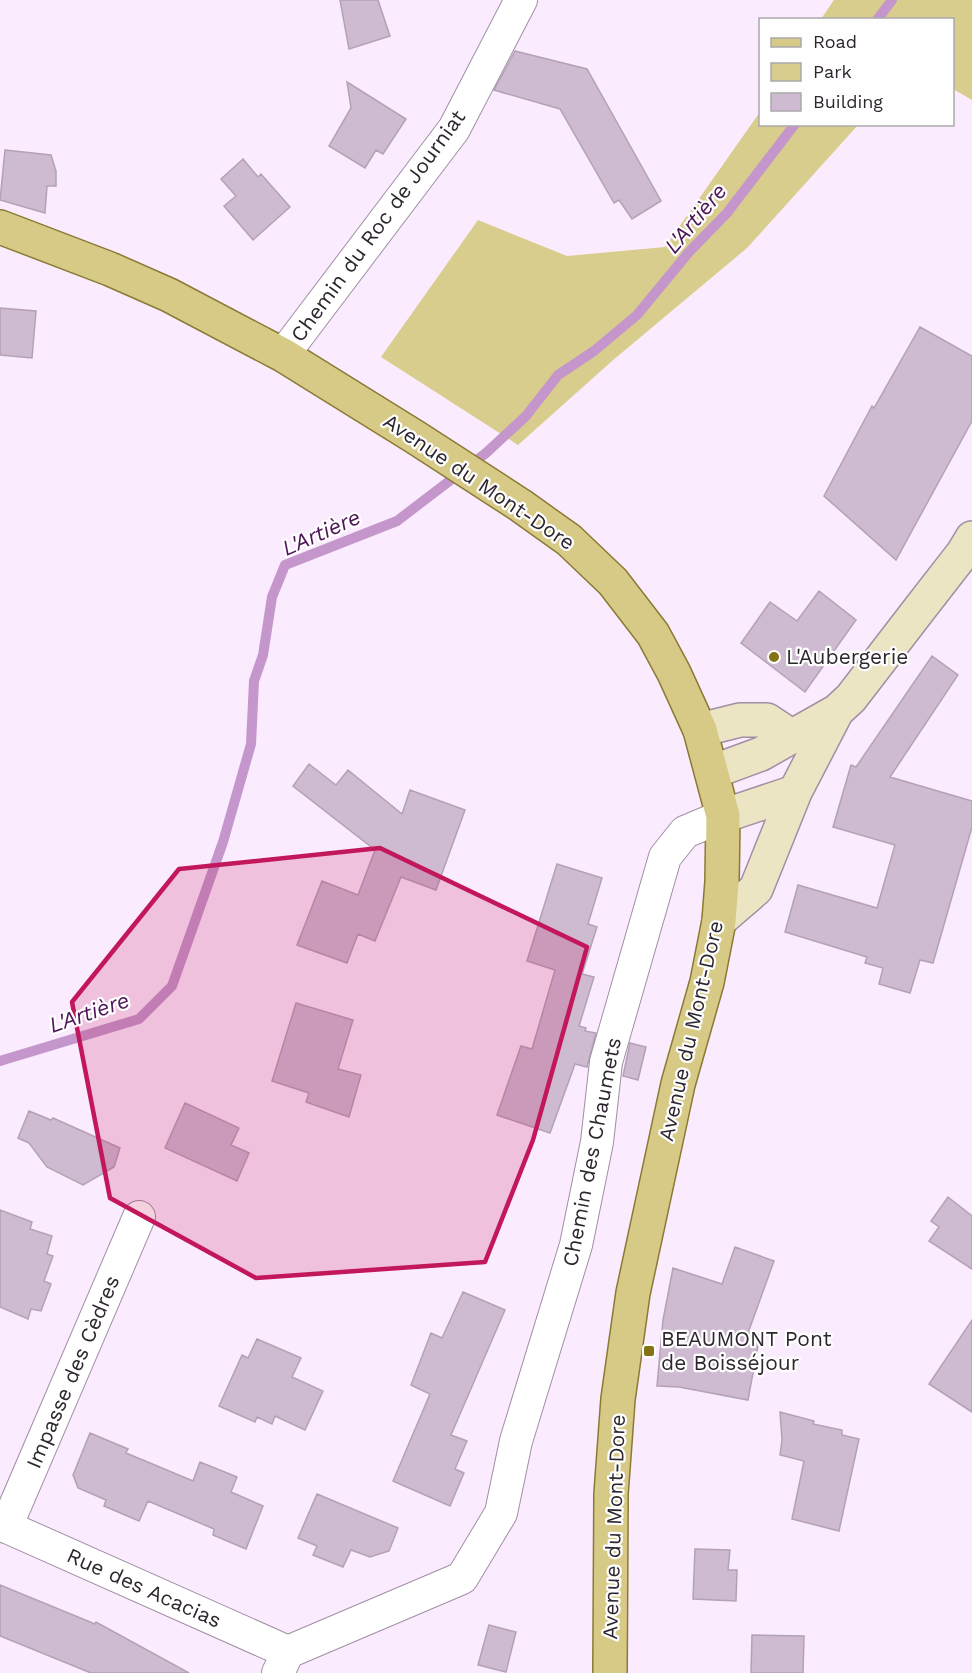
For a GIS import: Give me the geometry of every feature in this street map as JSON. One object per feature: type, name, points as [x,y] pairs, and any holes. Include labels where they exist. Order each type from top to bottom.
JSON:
[{"type":"main road","name":"Avenue du Mont-Dore","points":[[0,228],[110,269],[170,295],[283,355],[415,437],[520,505],[569,540],[613,582],[653,634],[700,730],[723,816],[719,921],[706,982],[678,1084],[633,1293],[618,1399],[611,1494],[610,1673]]},
{"type":"street","name":"Chemin du Roc de Journiat","points":[[283,355],[454,129],[522,0]]},
{"type":"street","points":[[712,772],[752,758],[837,711],[851,698],[963,553],[972,538]]},
{"type":"street","points":[[719,921],[756,889],[795,792],[837,711]]},
{"type":"street","points":[[700,730],[740,720],[767,720],[791,736]]},
{"type":"street","points":[[723,816],[795,792]]},
{"type":"street","name":"Chemin des Chaumets","points":[[283,1662],[462,1578],[501,1513],[516,1441],[576,1245],[597,1142],[606,1062],[666,857],[685,832],[723,816]]},
{"type":"street","name":"Impasse des Cèdres","points":[[3,1526],[139,1217]]},
{"type":"street","name":"Rue des Acacias","points":[[3,1526],[283,1662]]},
{"type":"highlighted area","points":[[380,848],[587,947],[533,1140],[485,1262],[256,1278],[110,1198],[72,1002],[179,869]]},
{"type":"green space","points":[[834,0],[972,0],[972,100],[954,90],[954,18],[822,18]]},
{"type":"green space","points":[[759,113],[759,126],[857,126],[747,248],[612,361],[518,445],[381,357],[478,220],[567,256],[665,247]]},
{"type":"building","points":[[340,0],[378,0],[390,36],[349,49]]},
{"type":"building","points":[[515,51],[587,69],[661,201],[632,219],[619,200],[614,203],[560,109],[494,90]]},
{"type":"building","points":[[347,82],[406,119],[383,154],[376,150],[365,168],[329,146],[351,108]]},
{"type":"building","points":[[5,150],[51,155],[56,171],[56,186],[47,186],[45,213],[0,200]]},
{"type":"building","points":[[243,159],[258,177],[261,174],[290,207],[253,240],[224,206],[236,196],[221,179]]},
{"type":"building","points":[[0,308],[36,311],[32,358],[0,355]]},
{"type":"building","points":[[920,327],[972,356],[972,421],[896,560],[824,496],[872,406],[874,408]]},
{"type":"building","points":[[819,591],[856,620],[805,692],[741,643],[770,602],[797,621]]},
{"type":"building","points":[[932,656],[958,675],[890,777],[972,801],[972,827],[933,963],[920,960],[910,993],[879,984],[883,968],[865,963],[867,957],[785,932],[798,885],[877,908],[895,845],[833,827],[851,765],[856,767]]},
{"type":"building","points":[[309,764],[336,785],[348,770],[402,814],[410,790],[465,810],[436,890],[401,877],[375,941],[358,934],[347,963],[297,945],[322,881],[358,895],[375,850],[293,786]]},
{"type":"building","points":[[557,864],[602,878],[588,924],[597,927],[582,974],[594,977],[579,1026],[586,1028],[585,1031],[596,1033],[587,1067],[575,1064],[550,1133],[497,1115],[521,1046],[532,1049],[555,970],[527,961]]},
{"type":"building","points":[[296,1003],[353,1020],[338,1069],[361,1075],[349,1117],[306,1102],[309,1093],[272,1081]]},
{"type":"building","points":[[630,1043],[646,1047],[638,1080],[623,1076]]},
{"type":"building","points":[[185,1103],[239,1128],[231,1145],[249,1153],[237,1181],[165,1148]]},
{"type":"building","points":[[29,1111],[51,1120],[53,1118],[120,1148],[114,1167],[83,1185],[47,1167],[29,1143],[18,1138]]},
{"type":"building","points":[[948,1197],[972,1216],[972,1269],[929,1241],[939,1227],[931,1221]]},
{"type":"building","points":[[0,1210],[32,1222],[30,1229],[52,1236],[47,1254],[53,1256],[44,1281],[51,1284],[41,1311],[31,1309],[28,1319],[0,1307]]},
{"type":"building","points":[[735,1247],[774,1261],[748,1333],[760,1335],[748,1400],[679,1387],[657,1386],[663,1320],[673,1268],[722,1284]]},
{"type":"building","points":[[463,1292],[505,1310],[451,1435],[467,1441],[455,1469],[464,1473],[450,1506],[393,1481],[430,1394],[411,1385],[431,1333],[442,1338]]},
{"type":"building","points":[[972,1320],[972,1412],[929,1384]]},
{"type":"building","points":[[257,1339],[301,1358],[292,1377],[323,1391],[305,1430],[275,1416],[272,1424],[257,1417],[255,1422],[219,1406],[242,1355],[248,1358]]},
{"type":"building","points":[[780,1412],[814,1421],[813,1424],[842,1430],[842,1435],[859,1439],[839,1531],[792,1519],[804,1461],[780,1455],[782,1440]]},
{"type":"building","points":[[90,1433],[128,1449],[126,1453],[193,1481],[200,1462],[237,1477],[231,1492],[263,1506],[246,1549],[213,1535],[214,1529],[148,1501],[139,1521],[104,1506],[106,1500],[78,1488],[73,1475]]},
{"type":"building","points":[[317,1494],[398,1528],[389,1551],[370,1557],[351,1550],[343,1567],[313,1555],[317,1546],[298,1538]]},
{"type":"building","points":[[695,1549],[730,1550],[728,1570],[737,1570],[736,1601],[693,1599]]},
{"type":"building","points":[[0,1585],[95,1624],[96,1622],[189,1673],[91,1673],[0,1636]]},
{"type":"building","points":[[489,1625],[516,1632],[506,1672],[478,1665]]},
{"type":"building","points":[[752,1635],[804,1636],[803,1673],[751,1673]]},
{"type":"waterway","name":"L'Artière","points":[[878,18],[892,0]]},
{"type":"waterway","name":"L'Artière","points":[[0,1061],[139,1019],[172,986],[223,842],[251,744],[254,681],[263,655],[272,597],[285,565],[397,521],[486,453],[526,416],[558,375],[594,351],[637,315],[689,252],[727,213],[793,126]]},
{"type":"place","name":"L'Aubergerie","points":[[774,657]]},
{"type":"place","name":"BEAUMONT Pont de Boisséjour","points":[[649,1351]]}]
